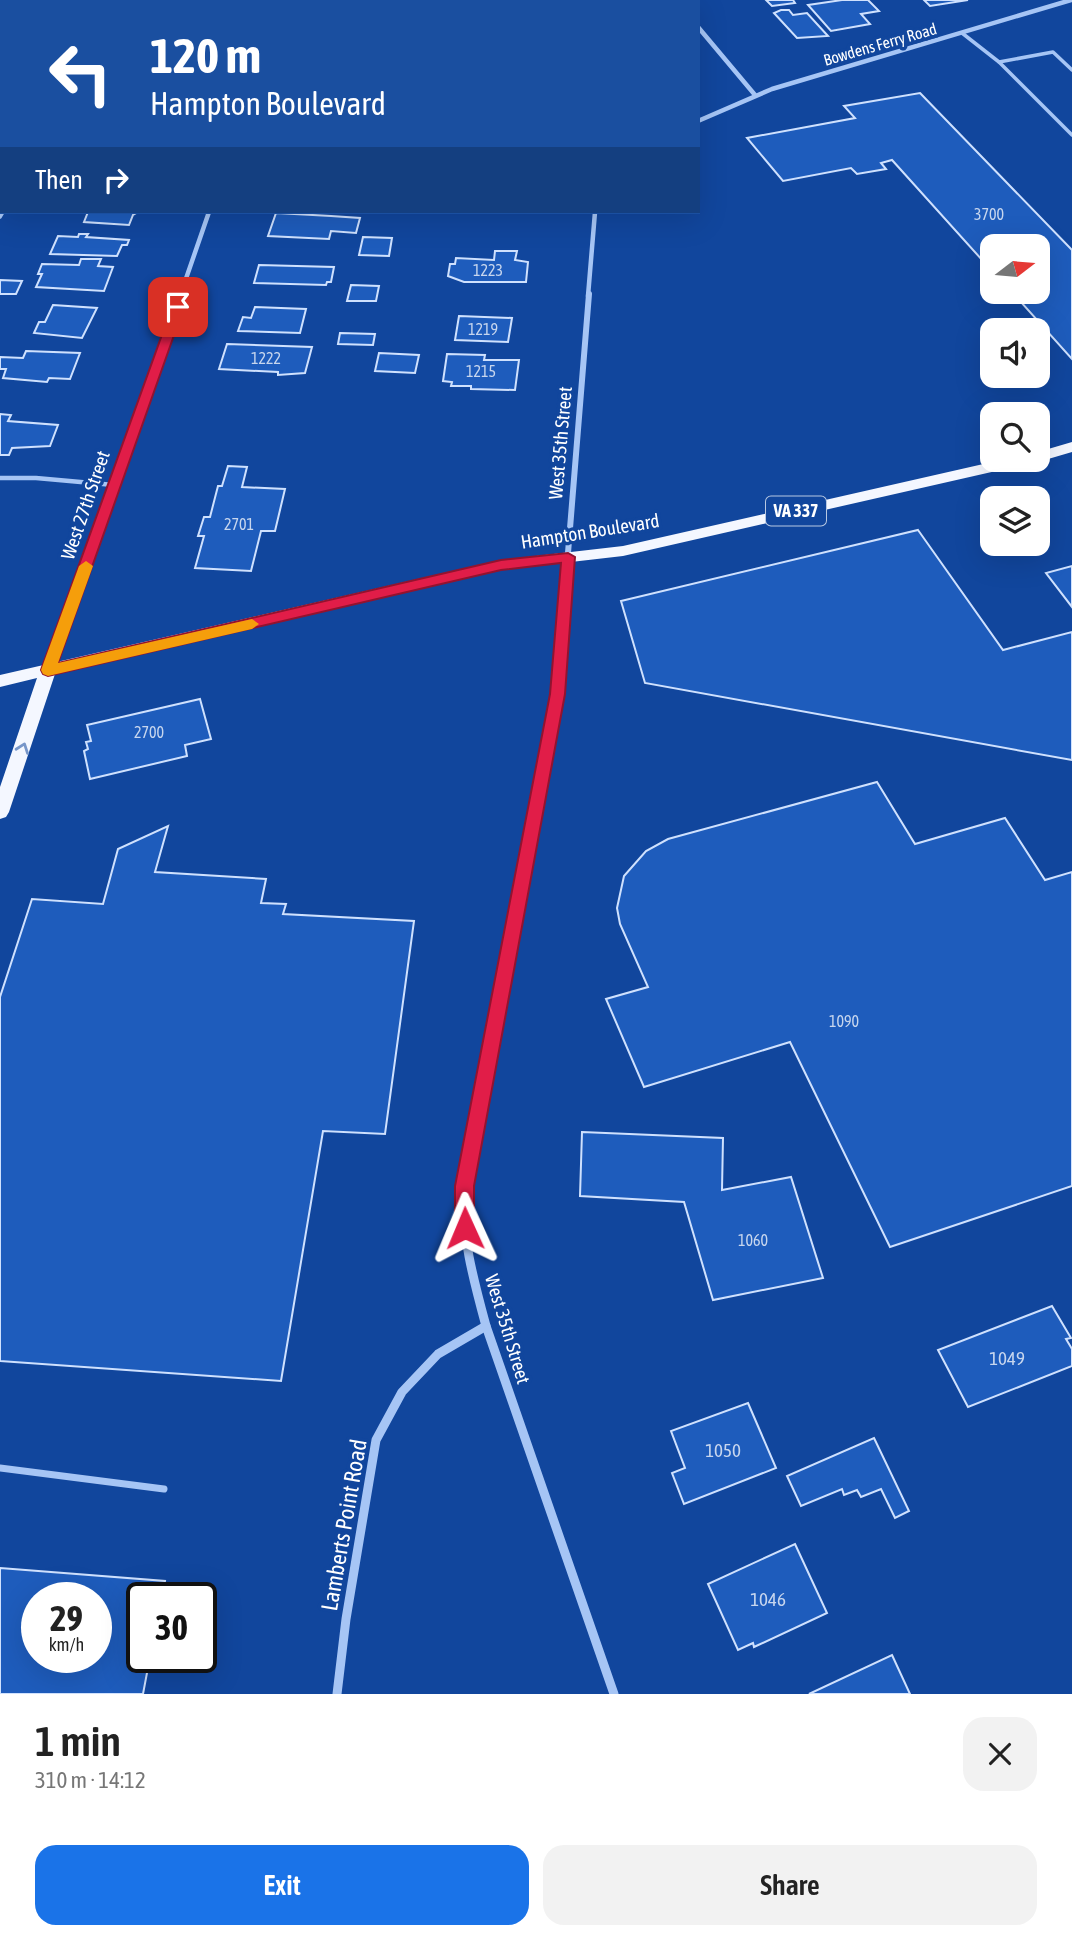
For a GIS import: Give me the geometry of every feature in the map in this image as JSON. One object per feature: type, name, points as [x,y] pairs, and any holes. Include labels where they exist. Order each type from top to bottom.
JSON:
[{"type":"main road","points":[[1050,453],[1072,447]]},
{"type":"main road","name":"Hampton Boulevard","points":[[0,681],[501,565],[623,551],[980,470]]},
{"type":"main road","name":"West 27th Street","points":[[0,812],[48,670]]},
{"type":"street","name":"Bowdens Ferry Road","points":[[700,120],[755,95],[1071,0]]},
{"type":"street","points":[[700,29],[755,95]]},
{"type":"street","name":"West 27th Street","points":[[48,670],[208,214]]},
{"type":"street","name":"West 35th Street","points":[[595,214],[557,694],[464,1186],[465,1228],[478,1299],[614,1694]]},
{"type":"street","name":"Lamberts Point Road","points":[[337,1694],[345,1619],[376,1440],[402,1392],[438,1354],[486,1326]]},
{"type":"lane","points":[[962,33],[999,62],[1072,135]]},
{"type":"lane","points":[[999,62],[1053,52],[1072,70]]},
{"type":"lane","points":[[0,478],[36,478],[114,485]]},
{"type":"lane","points":[[0,1468],[164,1489]]},
{"type":"building","points":[[766,0],[793,0],[795,3],[772,6]]},
{"type":"building","points":[[842,0],[868,0],[879,11],[861,14],[870,24],[831,31],[808,5]]},
{"type":"building","points":[[924,0],[968,0],[930,6]]},
{"type":"building","points":[[789,10],[793,15],[807,13],[828,36],[797,38],[774,13]]},
{"type":"building","points":[[920,93],[1072,250],[1072,359],[1050,334],[1050,318],[1035,318],[1023,304],[1050,304],[1050,234],[980,234],[980,258],[892,160],[881,163],[886,169],[857,174],[851,168],[783,181],[747,138],[855,118],[844,106]]},
{"type":"building","points":[[87,214],[135,214],[129,225],[84,222]]},
{"type":"building","points":[[276,214],[360,218],[356,233],[331,231],[329,239],[268,236]]},
{"type":"building","points":[[79,234],[88,234],[86,237],[129,240],[127,245],[122,245],[117,256],[50,254],[58,236],[78,237]]},
{"type":"building","points":[[363,237],[392,238],[389,256],[359,255]]},
{"type":"building","points":[[495,251],[517,251],[515,260],[528,262],[526,282],[464,282],[448,276],[450,264],[455,264],[456,258],[494,260]]},
{"type":"building","points":[[81,259],[101,259],[98,266],[113,267],[104,291],[36,287],[42,274],[38,274],[42,264],[79,265]]},
{"type":"building","points":[[259,265],[334,267],[331,282],[326,285],[254,283]]},
{"type":"building","points":[[0,280],[22,281],[16,294],[0,294]]},
{"type":"building","points":[[351,285],[379,286],[376,301],[347,301]]},
{"type":"building","points":[[53,305],[97,308],[82,338],[34,333],[39,322],[45,322]]},
{"type":"building","points":[[255,307],[306,309],[300,333],[238,331],[243,317],[251,318]]},
{"type":"building","points":[[459,316],[512,318],[508,342],[455,340]]},
{"type":"building","points":[[340,333],[375,334],[373,345],[338,344]]},
{"type":"building","points":[[227,344],[312,347],[305,373],[278,375],[278,372],[219,369]]},
{"type":"building","points":[[26,351],[80,353],[70,379],[49,378],[47,382],[3,378],[6,369],[0,369],[0,357],[23,358]]},
{"type":"building","points":[[379,353],[419,355],[415,373],[375,371]]},
{"type":"building","points":[[447,354],[485,355],[484,360],[519,360],[515,390],[451,386],[452,382],[443,381]]},
{"type":"building","points":[[0,414],[11,415],[8,421],[58,425],[50,446],[12,448],[9,455],[0,455]]},
{"type":"building","points":[[228,466],[247,467],[242,487],[285,489],[275,531],[261,531],[251,571],[195,568],[204,536],[198,536],[204,517],[210,517],[218,486],[222,486]]},
{"type":"building","points":[[918,530],[1003,650],[1072,632],[1072,760],[645,683],[621,601]]},
{"type":"building","points":[[1072,566],[1072,607],[1046,573]]},
{"type":"building","points":[[200,699],[211,739],[185,745],[187,756],[90,779],[84,751],[88,749],[86,742],[91,741],[87,725]]},
{"type":"building","points":[[877,782],[915,844],[1005,818],[1045,880],[1072,872],[1072,1186],[890,1247],[790,1042],[644,1087],[606,999],[648,987],[620,924],[617,908],[624,876],[646,851],[668,839]]},
{"type":"building","points":[[168,826],[155,872],[266,879],[261,903],[286,904],[283,914],[414,921],[385,1134],[323,1131],[281,1381],[0,1361],[0,997],[32,899],[103,904],[118,849]]},
{"type":"building","points":[[582,1132],[723,1138],[722,1190],[791,1177],[823,1278],[713,1300],[684,1202],[580,1196]]},
{"type":"building","points":[[1052,1306],[1071,1338],[1066,1339],[1072,1349],[1072,1366],[968,1407],[938,1350]]},
{"type":"building","points":[[748,1403],[776,1468],[684,1504],[672,1473],[685,1468],[671,1431]]},
{"type":"building","points":[[874,1438],[909,1511],[895,1518],[881,1489],[861,1497],[857,1490],[844,1495],[842,1489],[801,1506],[787,1476]]},
{"type":"building","points":[[795,1544],[827,1613],[754,1647],[753,1643],[738,1650],[708,1584]]},
{"type":"building","points":[[0,1568],[165,1581],[126,1582],[126,1673],[147,1673],[143,1694],[0,1694]]},
{"type":"building","points":[[892,1655],[910,1694],[809,1694]]},
{"type":"slow traffic","points":[[86,566],[48,670],[252,624]]},
{"type":"route","points":[[178,307],[48,670],[501,565],[568,557],[557,694],[464,1186],[465,1228]]}]
